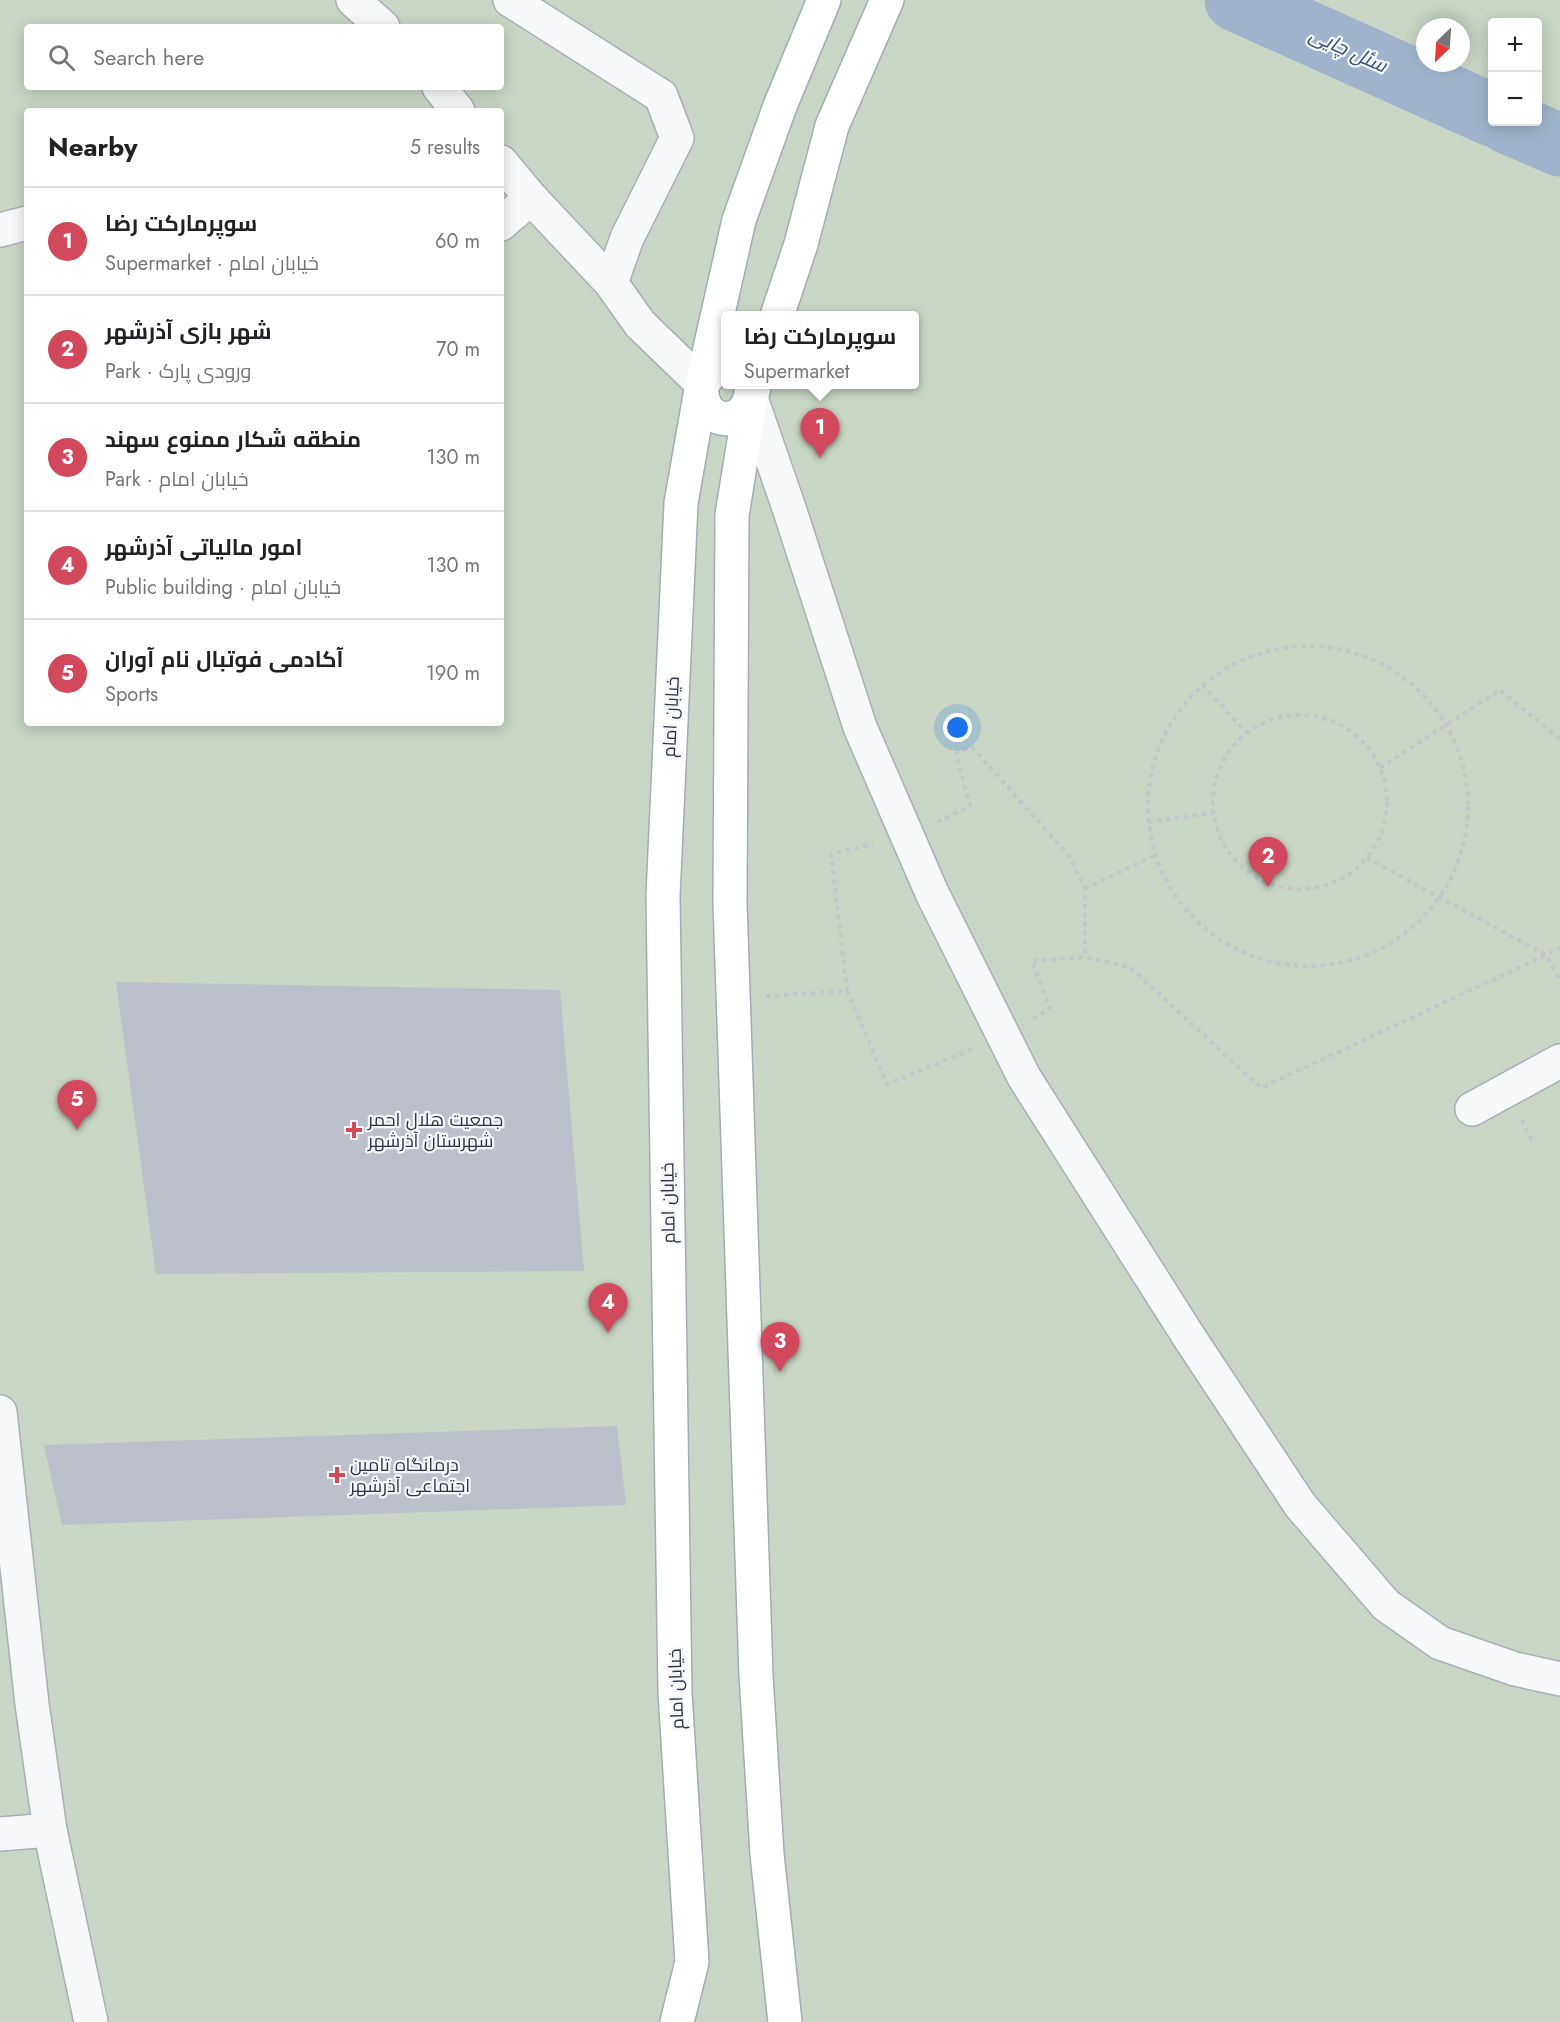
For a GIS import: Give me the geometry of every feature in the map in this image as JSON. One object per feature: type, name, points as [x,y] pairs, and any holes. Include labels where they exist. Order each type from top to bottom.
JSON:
[{"type":"main road","name":"خیابان امام","points":[[724,311],[739,220],[780,106],[825,0]]},
{"type":"main road","points":[[778,311],[801,244],[832,126],[887,0]]},
{"type":"main road","name":"خیابان امام","points":[[677,2022],[692,1962],[675,1693],[663,896],[681,503],[714,376],[721,332]]},
{"type":"main road","points":[[714,376],[701,400],[704,407],[718,417],[735,417],[742,413],[748,406],[752,389]]},
{"type":"main road","points":[[752,389],[732,515],[729,903],[756,1675],[767,1854],[785,2022]]},
{"type":"street","points":[[353,0],[380,24]]},
{"type":"street","points":[[510,0],[661,96],[677,138],[627,238],[610,283]]},
{"type":"street","points":[[504,166],[610,283],[640,324],[714,376]]},
{"type":"street","points":[[504,221],[531,198]]},
{"type":"street","points":[[0,230],[24,224]]},
{"type":"street","points":[[752,389],[860,727],[932,893],[1024,1077],[1189,1337],[1300,1505],[1386,1605],[1440,1643],[1515,1670],[1560,1679]]},
{"type":"street","points":[[732,515],[744,493],[765,490],[790,510]]},
{"type":"street","points":[[1472,1109],[1560,1061]]},
{"type":"street","points":[[0,1412],[32,1704],[50,1830],[91,2022]]},
{"type":"street","points":[[0,1833],[50,1830]]},
{"type":"path","points":[[1286,647],[1333,648],[1378,662],[1417,687],[1446,724],[1464,766],[1469,812],[1461,857],[1440,898],[1405,935],[1360,958],[1310,966],[1260,959],[1215,936],[1179,901],[1155,855],[1148,822],[1149,784],[1158,747],[1177,714],[1202,686],[1241,660],[1286,647]]},
{"type":"path","points":[[1202,686],[1246,732]]},
{"type":"path","points":[[1380,768],[1500,690],[1560,739]]},
{"type":"path","points":[[1304,714],[1333,721],[1359,737],[1376,758],[1386,783],[1387,810],[1381,835],[1367,858],[1347,876],[1323,886],[1296,890],[1266,883],[1240,866],[1222,842],[1213,813],[1214,783],[1226,754],[1246,732],[1273,719],[1304,714]]},
{"type":"path","points":[[1084,957],[1085,889],[1069,856],[972,747],[956,753],[970,806],[907,836],[831,854],[847,991],[887,1084],[1004,1036],[1050,1008],[1032,961],[1084,957],[1130,967],[1261,1088],[1560,948]]},
{"type":"path","points":[[1148,822],[1213,813]]},
{"type":"path","points":[[1085,889],[1155,855]]},
{"type":"path","points":[[1367,858],[1546,954],[1560,980]]},
{"type":"path","points":[[733,998],[847,991]]},
{"type":"green space","points":[[0,0],[1560,0],[1560,2022],[0,2022]]},
{"type":"building","name":"جمعیت هلال احمر شهرستان آذرشهر","points":[[116,982],[560,990],[584,1271],[156,1274]]},
{"type":"building","name":"درمانگاه تامین اجتماعی آذرشهر","points":[[617,1426],[626,1505],[62,1525],[44,1445]]},
{"type":"waterway","name":"سئل چایی","points":[[1236,0],[1488,113]]},
{"type":"waterway","name":"سئل چایی","points":[[1516,126],[1560,145]]},
{"type":"place","name":"سوپرمارکت رضا","points":[[820,458]]},
{"type":"place","name":"شهر بازی آذرشهر","points":[[1268,887]]},
{"type":"place","name":"آکادمی فوتبال نام آوران","points":[[77,1130]]},
{"type":"place","name":"جمعیت هلال احمر شهرستان آذرشهر","points":[[354,1130]]},
{"type":"place","name":"امور مالیاتی آذرشهر","points":[[608,1333]]},
{"type":"place","name":"منطقه شکار ممنوع سهند","points":[[780,1372]]},
{"type":"place","name":"درمانگاه تامین اجتماعی آذرشهر","points":[[337,1475]]}]
